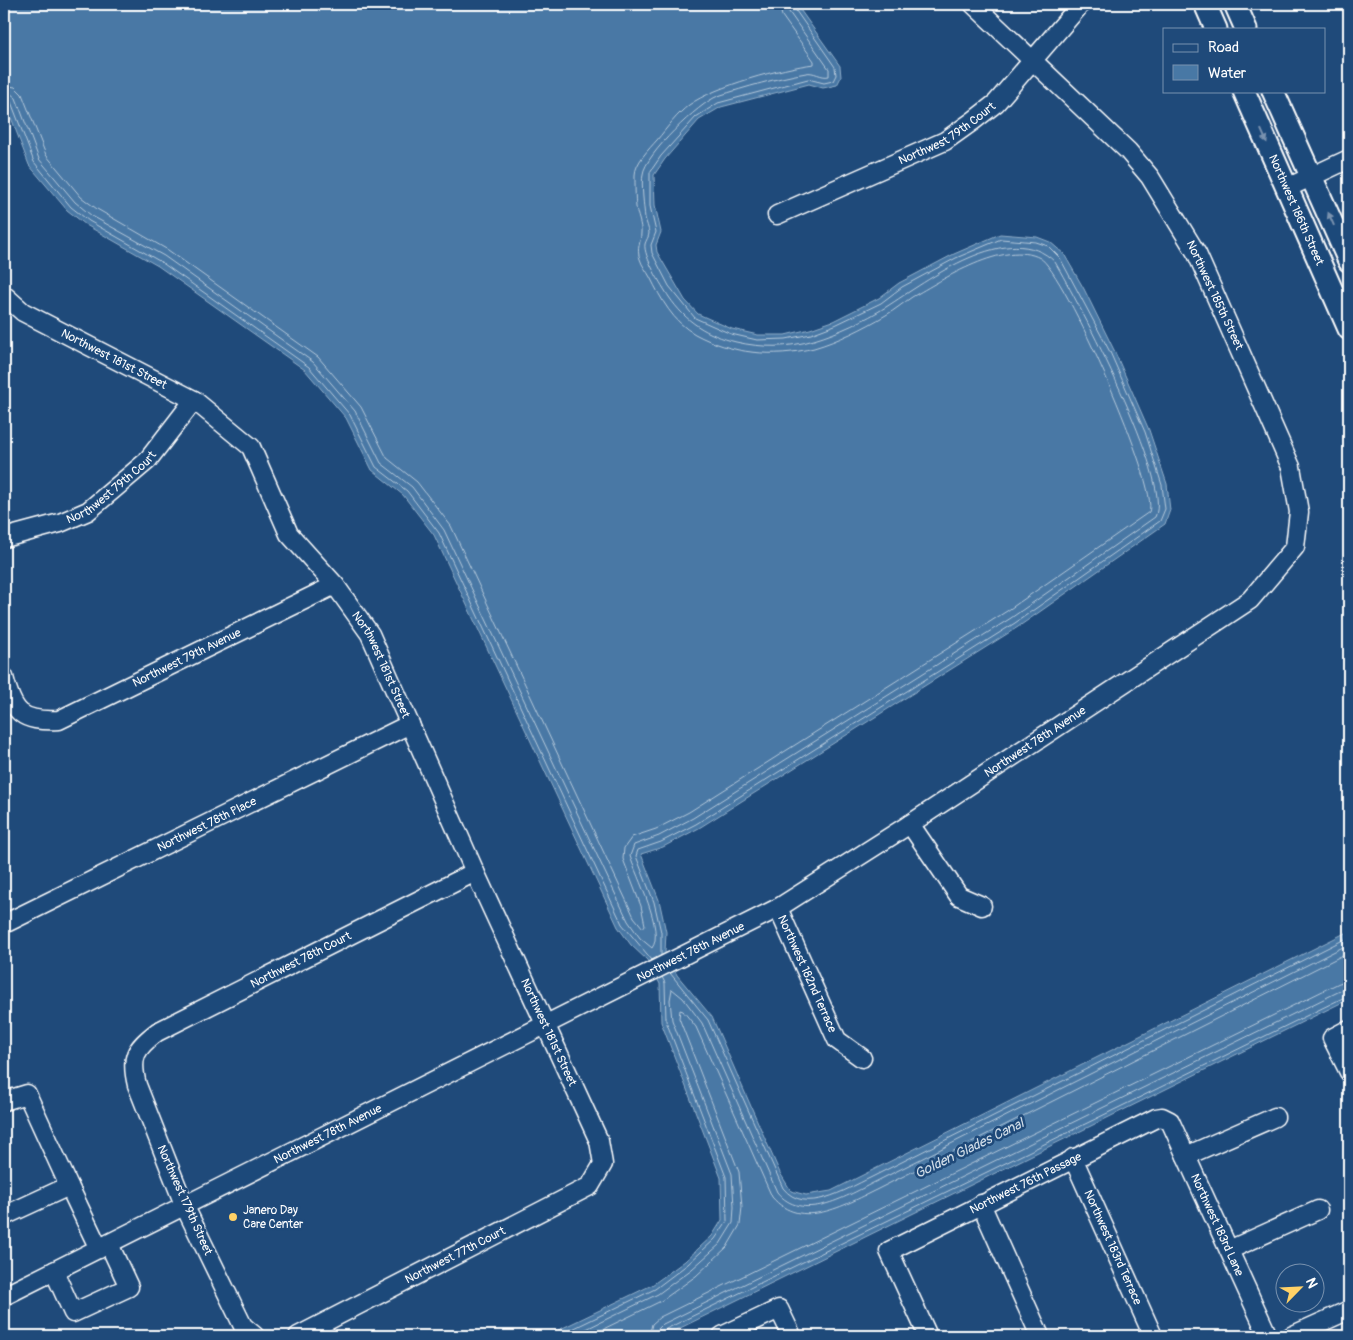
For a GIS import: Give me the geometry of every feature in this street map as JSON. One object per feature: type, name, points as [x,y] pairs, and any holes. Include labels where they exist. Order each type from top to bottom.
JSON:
[{"type":"main road","points":[[1205,4],[1216,28]]},
{"type":"main road","points":[[1235,4],[1246,28]]},
{"type":"main road","name":"Northwest 186th Street","points":[[1244,92],[1349,329]]},
{"type":"main road","points":[[1273,92],[1349,261]]},
{"type":"street","name":"Northwest 185th Street","points":[[973,4],[1034,60],[1128,152],[1150,177],[1197,254],[1290,467],[1298,512]]},
{"type":"street","name":"Northwest 79th Court","points":[[777,215],[945,141],[996,104],[1081,4]]},
{"type":"street","points":[[1287,188],[1349,159]]},
{"type":"street","name":"Northwest 181st Street","points":[[4,295],[23,312],[194,400],[251,448],[289,534],[335,585],[370,634],[475,872],[599,1141],[603,1164]]},
{"type":"street","name":"Northwest 79th Court","points":[[4,538],[60,523],[88,511],[147,461],[194,400]]},
{"type":"street","name":"Northwest 78th Avenue","points":[[4,1296],[185,1207],[544,1024],[778,908],[910,824],[1250,600],[1295,547],[1298,512]]},
{"type":"street","name":"Northwest 79th Avenue","points":[[4,677],[9,697],[21,713],[36,721],[59,720],[335,585]]},
{"type":"street","name":"Northwest 78th Place","points":[[4,924],[410,724]]},
{"type":"street","points":[[910,824],[959,896],[982,906]]},
{"type":"street","name":"Northwest 78th Court","points":[[135,1056],[140,1045],[157,1032],[475,872]]},
{"type":"street","name":"Northwest 182nd Terrace","points":[[778,908],[837,1040],[862,1058]]},
{"type":"street","points":[[1349,1029],[1332,1038],[1349,1072]]},
{"type":"street","name":"Northwest 179th Street","points":[[135,1056],[133,1070],[137,1085],[185,1207],[243,1326],[255,1336]]},
{"type":"street","points":[[4,1101],[27,1094],[69,1186],[129,1287],[73,1313],[54,1272]]},
{"type":"street","points":[[1186,1156],[1276,1117]]},
{"type":"street","name":"Northwest 76th Passage","points":[[928,1336],[889,1251],[1073,1158],[1156,1118],[1162,1118]]},
{"type":"street","name":"Northwest 183rd Lane","points":[[1162,1118],[1170,1121],[1268,1336]]},
{"type":"street","name":"Northwest 183rd Terrace","points":[[1073,1158],[1153,1336]]},
{"type":"street","name":"Northwest 77th Court","points":[[298,1336],[590,1186],[603,1164]]},
{"type":"street","points":[[4,1216],[69,1186]]},
{"type":"street","points":[[981,1204],[1040,1336]]},
{"type":"street","points":[[1229,1250],[1318,1210]]},
{"type":"street","points":[[722,1336],[779,1309],[792,1336]]},
{"type":"street","points":[[1291,1336],[1349,1310]]},
{"type":"water","name":"Golden Glades Canal","points":[[4,4],[796,4],[840,66],[841,77],[837,85],[823,88],[809,84],[721,107],[699,120],[665,159],[654,175],[655,205],[661,232],[656,245],[657,252],[685,300],[698,314],[732,329],[758,335],[785,335],[833,321],[879,298],[899,283],[954,254],[1000,234],[1037,237],[1050,242],[1064,254],[1084,289],[1114,350],[1149,430],[1167,484],[1170,510],[1165,524],[1018,627],[699,828],[663,847],[641,854],[659,900],[666,932],[665,952],[677,975],[712,1017],[780,1173],[791,1191],[806,1195],[831,1191],[1349,931],[1349,999],[664,1336],[546,1336],[652,1285],[685,1261],[712,1236],[722,1220],[721,1178],[661,1022],[660,984],[647,960],[631,945],[618,927],[434,535],[403,495],[372,470],[346,418],[305,370],[158,266],[86,225],[67,210],[29,165],[4,99]]},
{"type":"place","name":"Janero Day Care Center","points":[[233,1217]]}]
